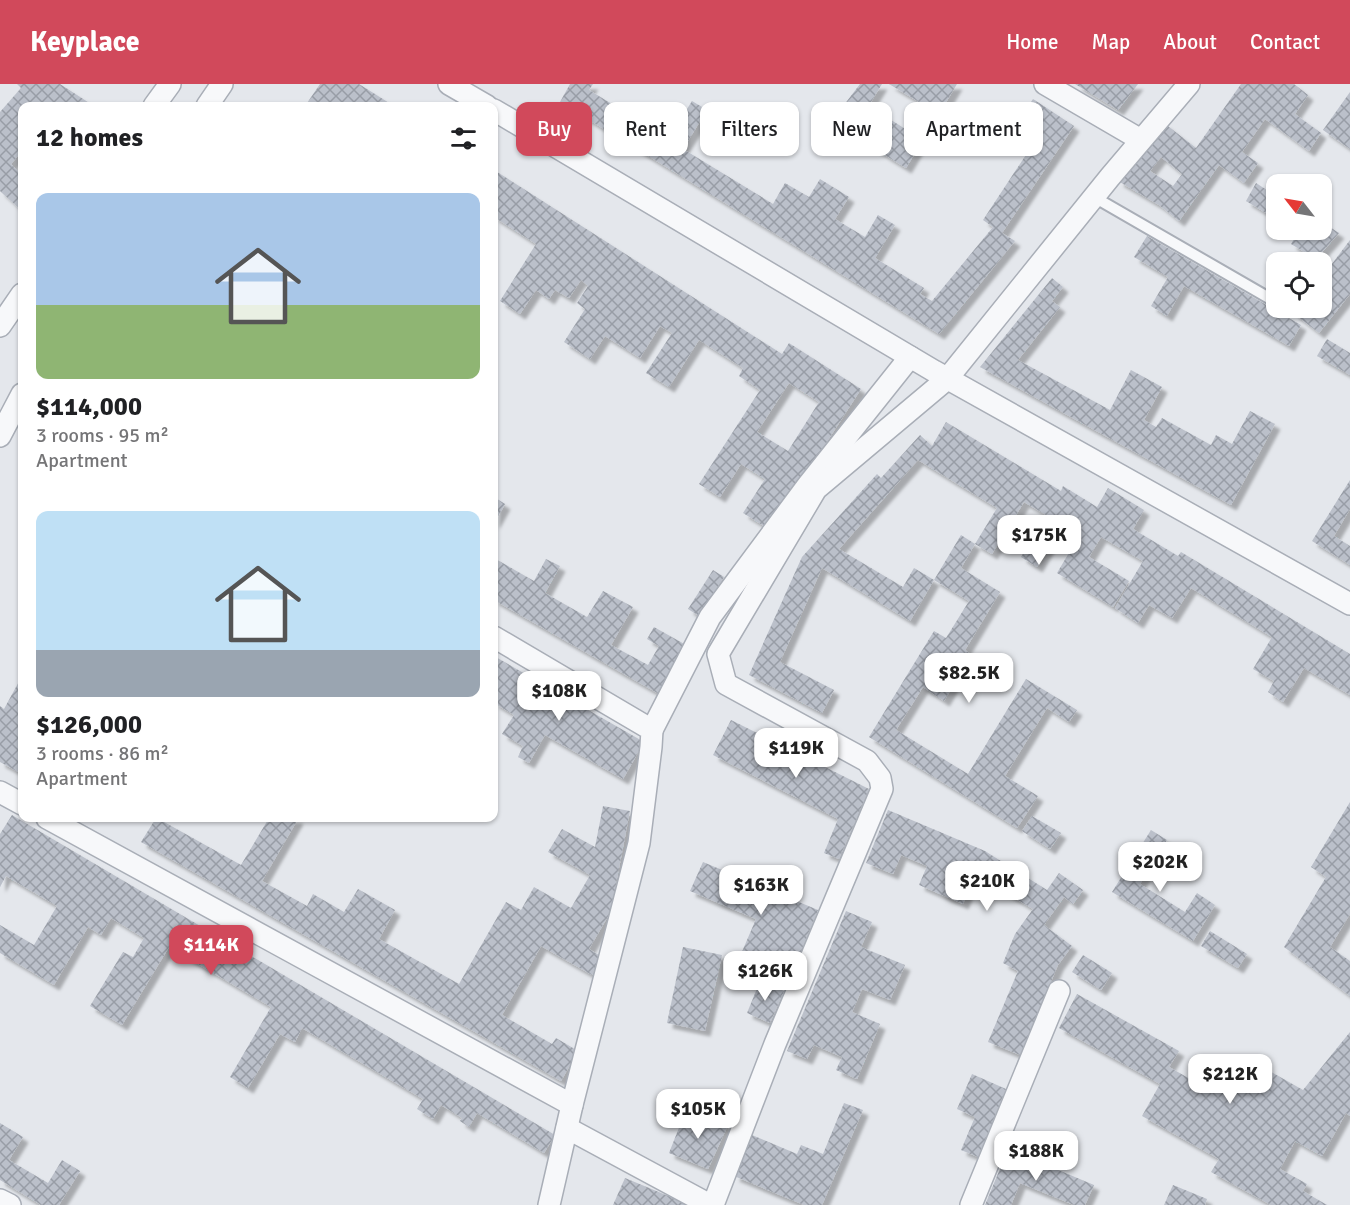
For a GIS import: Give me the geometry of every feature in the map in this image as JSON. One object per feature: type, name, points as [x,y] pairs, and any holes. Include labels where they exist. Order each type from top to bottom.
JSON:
[{"type":"street","points":[[157,102],[170,84]]},
{"type":"street","points":[[210,102],[222,84]]},
{"type":"street","points":[[449,84],[480,102]]},
{"type":"street","points":[[1045,84],[1141,140]]},
{"type":"street","points":[[567,1128],[712,1205],[775,1044],[882,789],[880,778],[867,761],[726,684],[718,654],[816,489],[947,379],[1189,84]]},
{"type":"street","points":[[498,113],[947,379],[1350,604]]},
{"type":"street","points":[[0,326],[18,300]]},
{"type":"street","points":[[549,1205],[572,1105],[639,843],[652,730],[710,617],[808,484],[910,357]]},
{"type":"street","points":[[0,436],[18,402]]},
{"type":"street","points":[[498,639],[652,730]]},
{"type":"street","points":[[0,792],[18,802]]},
{"type":"street","points":[[54,822],[572,1105]]},
{"type":"street","points":[[971,1205],[1059,991]]},
{"type":"street","points":[[0,1200],[10,1205]]},
{"type":"lane","points":[[1094,197],[1266,296]]},
{"type":"building","points":[[17,84],[60,84],[88,102],[18,102],[18,156],[11,164],[18,171],[18,207],[0,191],[0,112],[21,88]]},
{"type":"building","points":[[320,84],[359,84],[388,102],[308,102]]},
{"type":"building","points":[[570,84],[593,84],[589,90],[609,102],[604,102],[604,129],[592,122],[592,102],[560,102]]},
{"type":"building","points":[[860,84],[882,84],[871,102],[846,102]]},
{"type":"building","points":[[889,84],[957,84],[946,102],[919,102]]},
{"type":"building","points":[[1075,84],[1138,84],[1118,110]]},
{"type":"building","points":[[1241,84],[1294,84],[1308,95],[1295,114],[1321,133],[1309,151],[1265,119],[1242,152],[1258,163],[1244,183],[1219,165],[1179,221],[1159,205],[1118,181],[1164,123],[1196,148]],"holes":[[[1161,157],[1182,174],[1173,186],[1150,171]]]},
{"type":"building","points":[[1350,92],[1350,149],[1323,130]]},
{"type":"building","points":[[692,101],[700,106],[700,121],[688,141],[688,107]]},
{"type":"building","points":[[1043,106],[1074,126],[1002,233],[1015,241],[939,334],[648,156],[688,156],[688,152],[773,204],[785,183],[809,197],[820,179],[849,197],[835,219],[865,237],[878,215],[895,225],[875,258],[924,288],[920,294],[932,301],[993,227],[983,220],[1025,156],[1043,156]]},
{"type":"building","points":[[892,121],[904,128],[904,156],[913,156],[906,168],[886,156],[892,156]]},
{"type":"building","points":[[498,173],[782,354],[789,343],[861,389],[770,530],[743,513],[765,479],[741,464],[720,497],[699,484],[760,390],[739,376],[743,368],[699,340],[669,387],[646,373],[672,333],[660,326],[640,358],[605,336],[590,359],[564,342],[585,309],[577,303],[588,286],[581,280],[569,298],[555,290],[549,299],[536,290],[520,314],[500,301],[536,244],[498,220]],"holes":[[[789,383],[819,402],[788,451],[757,432]]]},
{"type":"building","points":[[1256,183],[1266,190],[1266,213],[1246,201]]},
{"type":"building","points":[[1332,228],[1339,233],[1322,252],[1304,252],[1291,244],[1293,240],[1332,240]]},
{"type":"building","points":[[1147,236],[1266,305],[1266,318],[1289,318],[1301,325],[1289,346],[1184,286],[1167,316],[1151,306],[1168,277],[1134,257]]},
{"type":"building","points":[[1350,240],[1350,294],[1332,317],[1332,264]]},
{"type":"building","points":[[1052,278],[1063,287],[1052,301],[1060,307],[1018,360],[1110,410],[1131,370],[1162,387],[1144,420],[1156,427],[1162,418],[1211,445],[1216,435],[1232,444],[1250,411],[1275,424],[1231,505],[980,367]]},
{"type":"building","points":[[1300,318],[1331,318],[1319,333]]},
{"type":"building","points":[[1327,339],[1350,353],[1350,375],[1317,356]]},
{"type":"building","points":[[946,422],[1061,491],[1063,486],[1097,507],[1108,488],[1144,510],[1133,529],[1178,556],[1181,552],[1350,654],[1350,695],[1304,668],[1283,702],[1268,692],[1274,681],[1253,669],[1272,637],[1191,588],[1172,618],[1149,605],[1138,623],[1115,608],[1143,561],[1101,537],[1089,557],[1129,581],[1113,607],[1057,573],[1073,546],[1056,536],[1037,567],[1021,557],[1046,515],[1024,502],[992,554],[975,544],[997,508],[918,460],[839,549],[903,587],[914,568],[934,580],[910,621],[822,568],[780,662],[834,690],[822,713],[749,675],[802,557],[877,474],[881,478],[920,435],[932,446]]},
{"type":"building","points":[[1350,480],[1350,509],[1334,536],[1350,546],[1350,565],[1312,541]]},
{"type":"building","points":[[498,500],[505,504],[498,517]]},
{"type":"building","points":[[961,535],[975,544],[961,568],[1000,592],[965,650],[972,655],[944,701],[923,687],[896,730],[968,774],[1026,679],[1077,710],[1069,722],[1047,708],[1005,776],[1038,796],[1017,828],[869,737],[934,631],[946,638],[969,601],[934,580]]},
{"type":"building","points":[[546,559],[560,566],[545,593],[587,617],[603,591],[633,607],[611,645],[648,665],[659,646],[647,639],[654,627],[686,645],[659,694],[498,602],[498,560],[534,581]]},
{"type":"building","points":[[713,570],[724,577],[699,616],[688,609]]},
{"type":"building","points":[[498,658],[644,742],[623,779],[545,735],[529,763],[518,757],[523,746],[502,734],[514,715],[498,705]]},
{"type":"building","points":[[18,683],[18,772],[0,762],[0,706],[4,709]]},
{"type":"building","points":[[731,720],[869,789],[839,859],[824,853],[838,819],[713,755]]},
{"type":"building","points":[[1350,802],[1350,914],[1330,947],[1350,961],[1350,996],[1284,947],[1326,877],[1311,867]]},
{"type":"building","points":[[603,806],[630,811],[615,889],[621,894],[589,949],[602,957],[592,975],[541,946],[502,1015],[552,1044],[556,1038],[578,1051],[561,1081],[141,842],[154,822],[164,822],[241,865],[267,822],[296,822],[262,881],[307,906],[313,894],[344,912],[358,889],[395,910],[379,939],[459,984],[506,902],[521,910],[534,887],[571,908],[590,875],[548,852],[562,829],[595,847]]},
{"type":"building","points":[[888,810],[985,851],[1047,890],[1059,873],[1083,890],[1073,904],[1064,897],[1044,925],[1072,946],[1058,965],[1020,1055],[988,1042],[1018,971],[1003,963],[1015,934],[1033,909],[975,875],[963,904],[919,885],[927,866],[901,855],[893,874],[866,863]]},
{"type":"building","points":[[12,815],[18,819],[18,822],[24,822],[555,1135],[544,1153],[477,1113],[469,1127],[460,1121],[462,1118],[441,1105],[433,1119],[417,1109],[423,1099],[302,1028],[295,1042],[280,1034],[248,1088],[230,1077],[271,1007],[169,947],[122,1025],[90,1006],[123,952],[133,957],[144,938],[111,918],[101,935],[88,927],[54,985],[0,953],[0,925],[34,945],[57,906],[6,876],[0,887],[0,834]]},
{"type":"building","points":[[1032,816],[1061,833],[1050,849],[1022,831]]},
{"type":"building","points":[[1151,830],[1167,840],[1140,884],[1185,912],[1197,893],[1215,905],[1193,941],[1112,892]]},
{"type":"building","points":[[703,862],[818,910],[791,975],[741,954],[756,919],[690,891]]},
{"type":"building","points":[[846,911],[872,922],[861,947],[905,965],[890,1000],[862,989],[852,1012],[880,1024],[857,1079],[836,1070],[842,1057],[814,1045],[807,1059],[787,1051]]},
{"type":"building","points":[[1210,931],[1247,954],[1238,968],[1201,946]]},
{"type":"building","points":[[683,947],[722,955],[705,1031],[667,1023]]},
{"type":"building","points":[[1083,955],[1112,973],[1101,990],[1072,972]]},
{"type":"building","points":[[760,981],[784,991],[770,1023],[747,1013]]},
{"type":"building","points":[[1077,994],[1179,1051],[1169,1067],[1213,1092],[1224,1072],[1233,1078],[1245,1057],[1303,1090],[1350,1032],[1350,1116],[1346,1113],[1322,1156],[1295,1141],[1280,1169],[1307,1184],[1303,1191],[1327,1205],[1271,1205],[1211,1172],[1219,1159],[1142,1116],[1160,1084],[1059,1028]]},
{"type":"building","points":[[972,1074],[1006,1089],[978,1157],[961,1150],[975,1117],[957,1109]]},
{"type":"building","points":[[844,1103],[863,1110],[822,1205],[804,1205],[734,1176],[752,1135],[797,1154],[801,1145],[823,1154]]},
{"type":"building","points":[[684,1115],[702,1122],[704,1115],[728,1125],[708,1169],[669,1153]]},
{"type":"building","points":[[0,1123],[23,1137],[9,1160],[48,1183],[62,1160],[80,1171],[59,1205],[41,1205],[0,1180]]},
{"type":"building","points":[[1008,1149],[1094,1185],[1085,1205],[1074,1205],[1020,1183],[1011,1205],[985,1205]]},
{"type":"building","points":[[625,1178],[690,1205],[613,1205]]},
{"type":"building","points":[[1173,1185],[1207,1199],[1205,1205],[1164,1205]]}]
